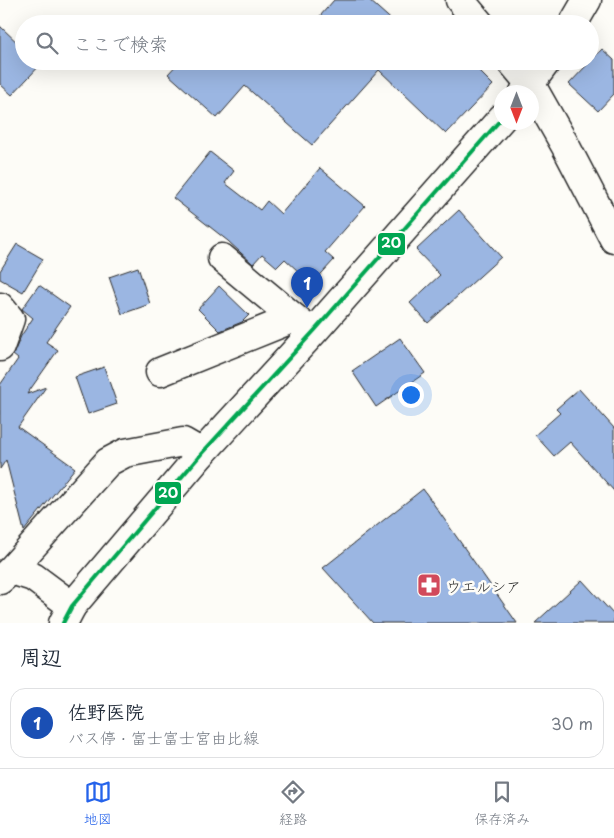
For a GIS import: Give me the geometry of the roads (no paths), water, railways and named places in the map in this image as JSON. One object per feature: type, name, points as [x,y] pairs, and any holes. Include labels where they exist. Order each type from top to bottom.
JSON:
[{"type":"main road","points":[[460,0],[472,15]]},
{"type":"main road","points":[[578,15],[587,0]]},
{"type":"main road","points":[[516,70],[525,85]]},
{"type":"main road","points":[[530,85],[541,70]]},
{"type":"main road","points":[[539,106],[565,144],[614,238]]},
{"type":"main road","points":[[6,575],[33,577],[68,615],[202,453],[303,326],[494,126]]},
{"type":"main road","points":[[222,258],[303,326]]},
{"type":"main road","points":[[0,307],[10,319],[0,347]]},
{"type":"main road","points":[[160,372],[303,326]]},
{"type":"main road","points":[[6,575],[108,462],[124,453],[182,442],[202,453]]},
{"type":"place","name":"佐野医院","points":[[307,308]]},
{"type":"place","name":"ウエルシア","points":[[429,585]]}]
